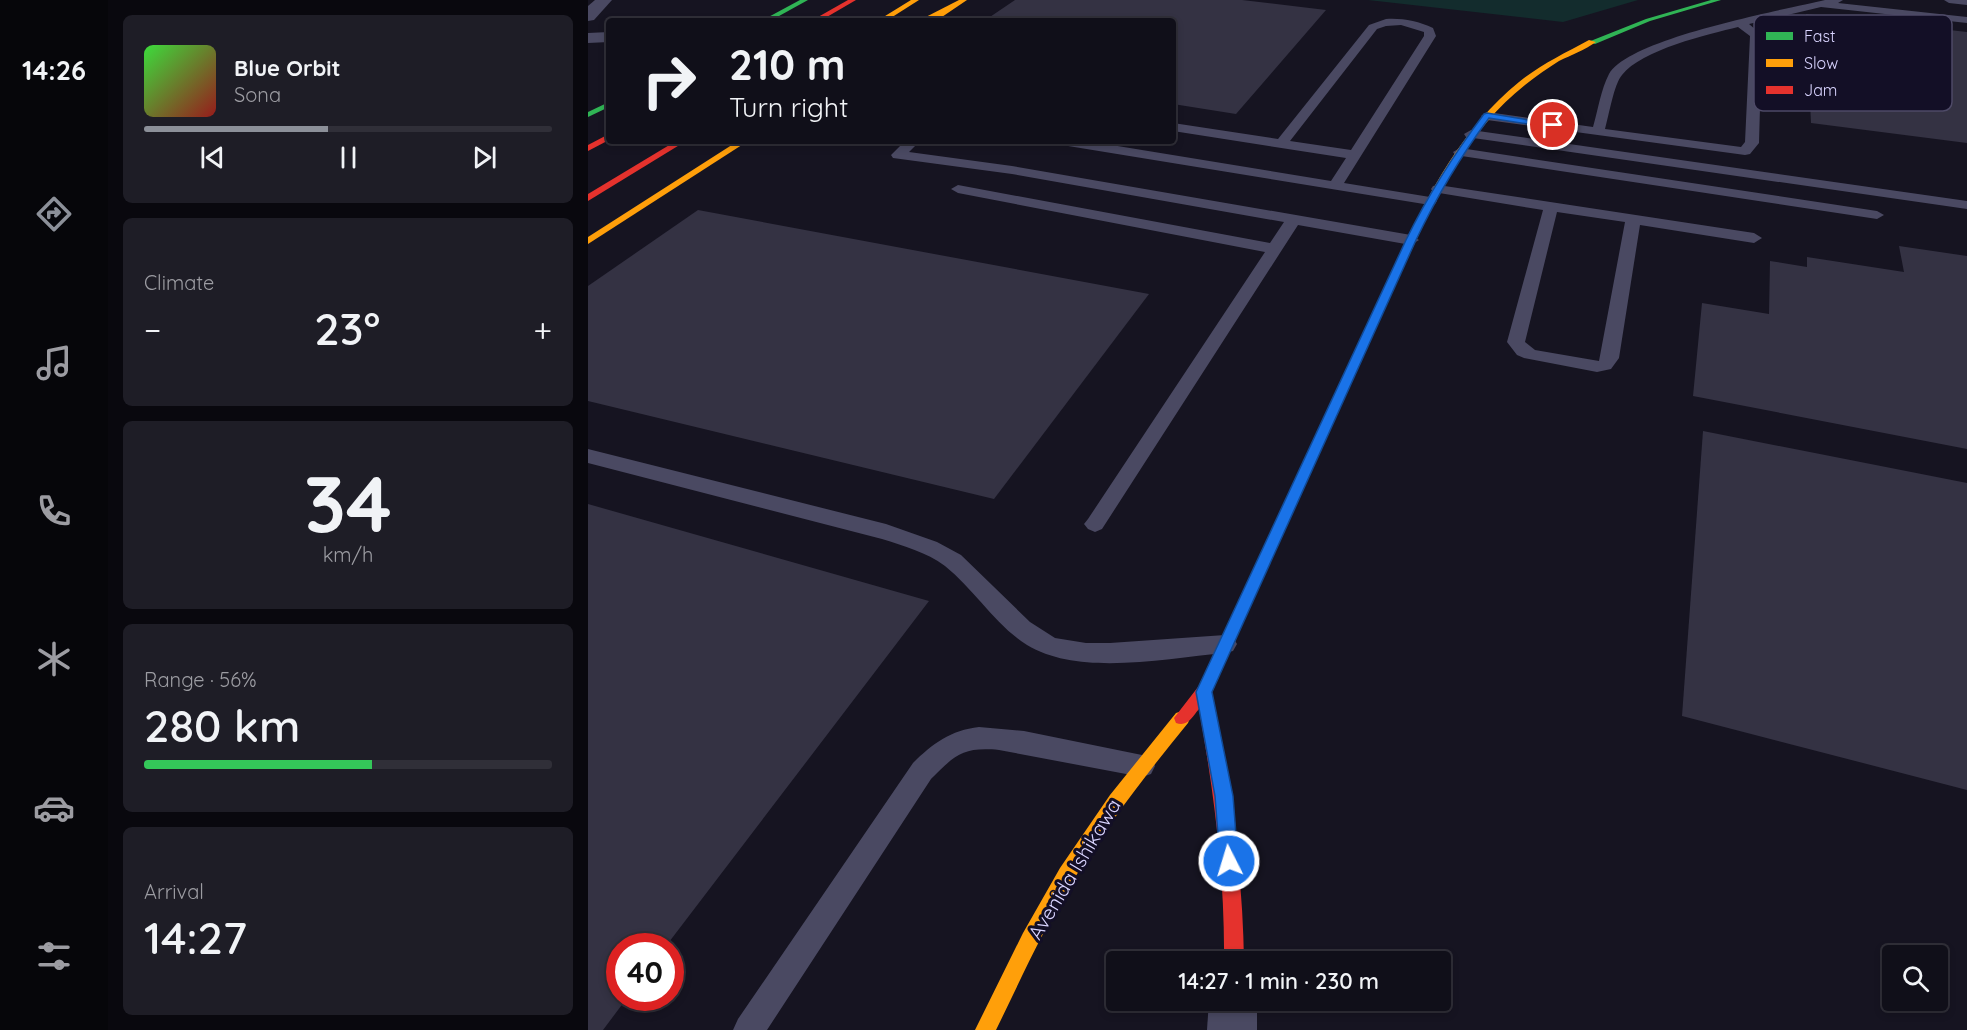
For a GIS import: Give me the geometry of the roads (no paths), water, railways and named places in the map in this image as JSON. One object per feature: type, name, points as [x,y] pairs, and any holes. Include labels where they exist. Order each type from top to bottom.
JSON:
[{"type":"street","points":[[588,16],[604,0]]},
{"type":"street","points":[[771,18],[805,0]]},
{"type":"street","points":[[821,18],[853,0]]},
{"type":"street","points":[[886,18],[916,0]]},
{"type":"street","points":[[936,18],[964,0]]},
{"type":"street","name":"Avenida Ishikawa","points":[[985,1030],[1079,853],[1119,795],[1204,692],[1411,240],[1434,195],[1471,134],[1500,101],[1541,68],[1579,46],[1644,21],[1718,0]]},
{"type":"street","points":[[929,18],[946,11]]},
{"type":"street","points":[[588,38],[606,37]]},
{"type":"street","points":[[588,115],[606,106]]},
{"type":"street","points":[[588,133],[606,130]]},
{"type":"street","points":[[588,148],[606,130]]},
{"type":"street","points":[[588,198],[677,144]]},
{"type":"street","points":[[647,162],[686,144]]},
{"type":"street","points":[[588,241],[739,144]]},
{"type":"street","points":[[1204,692],[1224,796],[1235,925],[1234,951]]},
{"type":"street","points":[[1232,1030],[1233,1011]]},
{"type":"lane","points":[[1770,15],[1838,0]]},
{"type":"lane","points":[[1949,0],[1967,2]]},
{"type":"lane","points":[[1819,4],[1921,15]]},
{"type":"lane","points":[[1952,18],[1967,20]]},
{"type":"lane","points":[[1598,131],[1616,74],[1623,66],[1690,35],[1754,19]]},
{"type":"lane","points":[[1281,144],[1373,27],[1383,22],[1393,22],[1429,30],[1430,36],[1335,186]]},
{"type":"lane","points":[[1739,22],[1754,33]]},
{"type":"lane","points":[[1487,116],[1745,151],[1750,147],[1754,72]]},
{"type":"lane","points":[[1176,127],[1355,155]]},
{"type":"lane","points":[[1471,134],[1967,205]]},
{"type":"lane","points":[[910,144],[898,155],[1012,170],[1411,240]]},
{"type":"lane","points":[[1080,144],[1335,186],[1551,207],[1754,237]]},
{"type":"lane","points":[[1460,152],[1876,215]]},
{"type":"lane","points":[[958,189],[1275,249]]},
{"type":"lane","points":[[1551,207],[1516,342],[1523,351],[1530,354],[1597,367],[1605,365],[1610,358],[1633,220]]},
{"type":"lane","points":[[1095,524],[1294,219]]},
{"type":"lane","points":[[588,456],[886,532],[926,545],[952,560],[1027,633],[1050,646],[1094,653],[1225,644]]},
{"type":"lane","points":[[749,1030],[921,771],[945,749],[968,738],[993,738],[1143,766]]}]
